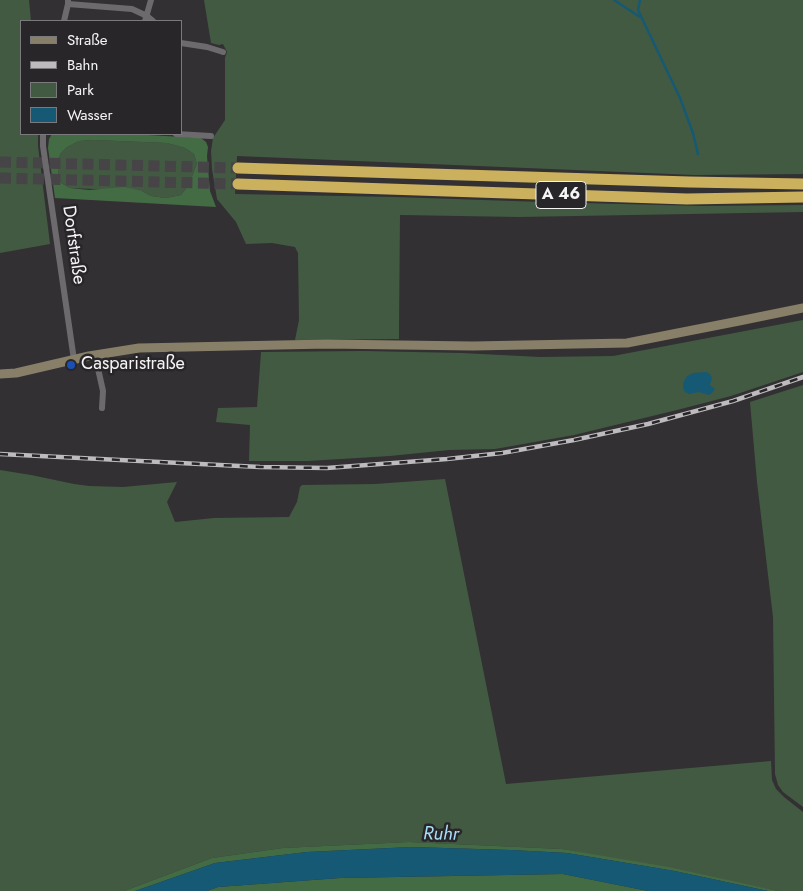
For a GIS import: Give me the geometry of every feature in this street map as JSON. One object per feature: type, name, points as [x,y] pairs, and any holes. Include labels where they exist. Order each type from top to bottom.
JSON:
[{"type":"highway","name":"A 46","points":[[238,168],[803,184]]},
{"type":"highway","name":"A 46","points":[[238,184],[687,199],[803,197]]},
{"type":"main road","points":[[0,374],[16,373],[95,355],[139,348],[296,344],[473,346],[627,343],[803,308]]},
{"type":"street","points":[[64,20],[68,2],[107,3],[132,9],[146,19],[151,0]]},
{"type":"street","points":[[182,43],[207,47],[223,52]]},
{"type":"street","points":[[182,134],[211,136]]},
{"type":"street","name":"Dorfstraße","points":[[43,135],[43,146],[74,360]]},
{"type":"street","points":[[95,355],[103,391],[102,408]]},
{"type":"green space","points":[[0,0],[29,0],[31,20],[20,20],[20,135],[38,135],[50,244],[0,253]]},
{"type":"green space","points":[[204,0],[803,0],[803,174],[695,175],[237,156],[235,194],[701,206],[803,205],[803,212],[519,217],[400,215],[399,339],[295,340],[299,320],[298,253],[295,247],[272,243],[246,244],[236,222],[217,199],[211,151],[213,138],[225,120],[225,58],[227,52],[223,44],[211,43]]},
{"type":"green space","points":[[51,135],[147,135],[201,138],[208,147],[210,191],[216,207],[55,198],[48,148]],"holes":[[[79,141],[167,143],[185,148],[194,154],[197,164],[188,186],[181,195],[166,198],[151,196],[142,191],[124,187],[89,190],[70,188],[61,183],[58,171],[58,159],[61,153],[67,147]]]},
{"type":"green space","points":[[79,141],[167,143],[185,148],[194,154],[197,164],[188,186],[181,195],[166,198],[151,196],[142,191],[70,188],[61,183],[58,159],[61,153],[67,147]]},
{"type":"green space","points":[[803,320],[803,372],[731,396],[677,410],[574,435],[495,449],[449,450],[308,461],[249,461],[250,425],[216,422],[218,408],[257,407],[261,352],[363,351],[540,357],[613,356]]},
{"type":"green space","points":[[803,385],[803,807],[783,792],[778,785],[775,774],[773,617],[757,482],[750,402]]},
{"type":"green space","points":[[0,470],[89,486],[123,487],[177,482],[167,502],[175,522],[214,518],[289,517],[297,502],[302,485],[375,484],[445,479],[506,784],[771,761],[772,780],[776,789],[803,812],[803,891],[778,891],[562,849],[409,842],[283,848],[212,858],[124,891],[0,891]]},
{"type":"green space","points":[[409,842],[562,849],[668,867],[778,891],[768,891],[675,871],[567,853],[411,847],[307,852],[215,863],[135,891],[124,891],[212,858],[283,848]]},
{"type":"green space","points":[[563,874],[648,891],[207,891],[218,887],[340,878]]},
{"type":"water","points":[[706,372],[712,378],[710,385],[715,389],[712,393],[709,395],[699,392],[689,394],[685,392],[683,383],[687,376],[693,373]]},
{"type":"water","points":[[411,847],[567,853],[675,871],[768,891],[648,891],[563,874],[340,878],[218,887],[207,891],[135,891],[215,863],[307,852]]},
{"type":"waterway","points":[[614,0],[640,17]]},
{"type":"waterway","points":[[640,0],[638,10],[680,98],[693,133],[698,154]]},
{"type":"tunnel","points":[[0,162],[238,168]]},
{"type":"tunnel","points":[[0,178],[238,184]]},
{"type":"railway","points":[[0,454],[260,467],[327,468],[447,459],[502,453],[648,424],[733,401],[803,377]]},
{"type":"place","name":"Casparistraße","points":[[71,365]]},
{"type":"water label","name":"Ruhr","points":[[441,835]]}]
